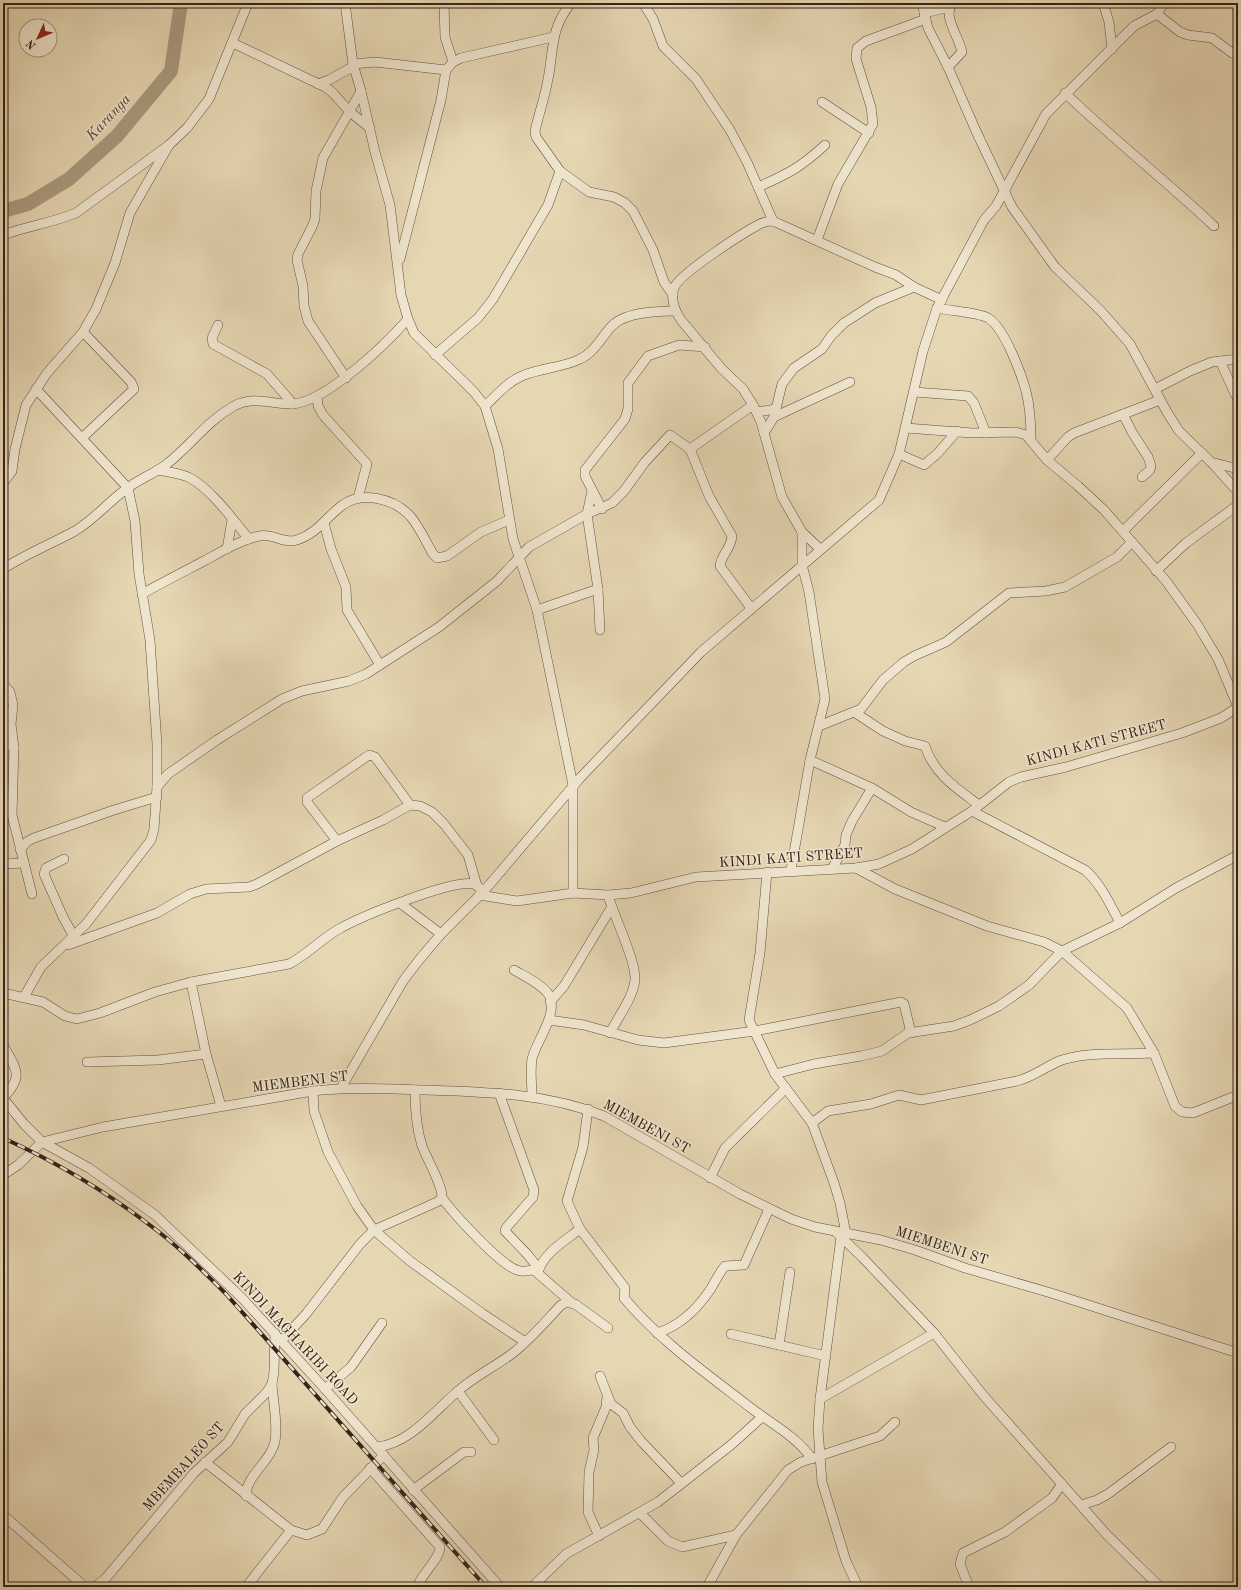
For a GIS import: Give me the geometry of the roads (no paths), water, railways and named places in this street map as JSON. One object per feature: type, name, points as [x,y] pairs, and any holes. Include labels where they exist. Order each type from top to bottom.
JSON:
[{"type":"street","points":[[3,235],[17,230],[60,220],[76,213],[169,145],[187,128],[209,99],[233,44],[248,3]]},
{"type":"street","points":[[345,3],[354,65],[375,152],[390,205],[401,295],[408,319],[414,333],[469,387],[485,406],[498,449],[510,520],[519,557],[537,610],[573,786],[573,893]]},
{"type":"street","points":[[444,3],[445,37],[452,62]]},
{"type":"street","points":[[571,3],[557,26],[553,37],[549,78],[535,134],[560,172],[589,192],[614,198],[625,203],[633,211],[653,250],[664,282],[673,294],[675,311],[721,368],[743,389],[755,408],[764,433],[782,498],[802,532],[820,549]]},
{"type":"street","points":[[643,3],[653,19],[663,46],[696,78],[722,117],[747,162],[773,221]]},
{"type":"street","points":[[922,3],[933,39],[948,67],[1012,207],[1047,258],[1100,310],[1130,344],[1160,400],[1180,431],[1238,492]]},
{"type":"street","points":[[929,3],[939,9]]},
{"type":"street","points":[[1103,3],[1109,22],[1112,49]]},
{"type":"street","points":[[340,1088],[403,981],[441,934],[573,786],[702,652],[751,608],[879,500],[899,454],[923,351],[937,308],[984,220],[996,206],[1046,114],[1065,93],[1134,26],[1157,14],[1164,3]]},
{"type":"street","points":[[817,240],[838,184],[873,124],[874,118],[858,66],[856,55],[858,48],[866,41],[939,9],[952,5],[953,30],[962,52],[948,67]]},
{"type":"street","points":[[1157,14],[1180,32],[1188,35],[1212,38],[1232,53],[1238,54]]},
{"type":"street","points":[[398,264],[441,100],[446,70],[452,62],[472,55],[553,37]]},
{"type":"street","points":[[233,44],[332,92],[350,112],[370,128]]},
{"type":"street","points":[[318,84],[329,80],[354,65],[375,62],[446,70]]},
{"type":"street","points":[[346,378],[308,321],[304,306],[303,286],[298,254],[315,219],[316,191],[323,158],[361,91]]},
{"type":"street","points":[[1065,93],[1104,131],[1171,185],[1214,226]]},
{"type":"street","points":[[822,102],[869,133]]},
{"type":"street","points":[[3,483],[12,471],[15,449],[26,405],[36,389],[83,332],[96,308],[115,262],[130,213],[169,145]]},
{"type":"street","points":[[758,187],[798,168],[825,145]]},
{"type":"street","points":[[435,355],[478,318],[493,299],[548,205],[560,172]]},
{"type":"street","points":[[673,294],[678,283],[695,267],[759,224],[773,221],[896,275],[914,287],[942,300]]},
{"type":"street","points":[[764,433],[775,413],[779,391],[794,368],[822,349],[837,328],[875,303],[914,287]]},
{"type":"street","points":[[937,308],[987,317],[991,319],[1002,333],[1026,390],[1031,420],[1031,440]]},
{"type":"street","points":[[485,406],[515,379],[523,375],[577,360],[590,353],[597,347],[609,328],[620,320],[651,311],[675,311]]},
{"type":"street","points":[[3,569],[31,552],[76,530],[128,488],[176,456],[210,422],[236,405],[248,401],[265,400],[293,404],[317,397],[346,378],[392,337],[408,319]]},
{"type":"street","points":[[218,325],[212,338],[213,344],[267,374],[293,404]]},
{"type":"street","points":[[82,438],[134,389],[131,382],[83,332]]},
{"type":"street","points":[[602,509],[585,476],[585,470],[625,419],[628,409],[628,383],[648,356],[679,345],[705,348]]},
{"type":"street","points":[[1155,389],[1190,371],[1212,362],[1238,359]]},
{"type":"street","points":[[1220,361],[1238,400]]},
{"type":"street","points":[[690,448],[755,408],[775,413],[850,382]]},
{"type":"street","points":[[24,997],[41,967],[62,946],[74,937],[107,898],[151,840],[154,829],[157,797],[156,736],[150,640],[142,594],[135,520],[128,488],[36,389]]},
{"type":"street","points":[[914,392],[968,396],[974,403],[986,433]]},
{"type":"street","points":[[317,397],[318,406],[323,415],[367,464],[358,498]]},
{"type":"street","points":[[1047,460],[1068,437],[1081,430],[1160,400]]},
{"type":"street","points":[[1123,414],[1151,466],[1150,470],[1142,477]]},
{"type":"street","points":[[906,428],[986,433],[1016,432],[1026,435],[1047,460],[1104,510],[1184,604],[1198,624],[1218,659],[1238,707]]},
{"type":"street","points":[[899,454],[924,464],[938,453],[957,431]]},
{"type":"street","points":[[157,787],[168,774],[282,699],[302,691],[349,680],[366,674],[439,627],[497,582],[529,547],[587,514],[602,509],[616,500],[645,462],[670,435],[690,448],[708,496],[732,536],[729,549],[721,560],[720,566],[751,608]]},
{"type":"street","points":[[1122,531],[1202,453]]},
{"type":"street","points":[[1211,462],[1238,469]]},
{"type":"street","points":[[157,470],[190,478],[202,487],[249,539]]},
{"type":"street","points":[[592,491],[587,514],[598,589],[600,630]]},
{"type":"street","points":[[142,594],[227,548],[249,539],[266,535],[286,541],[296,541],[304,538],[324,523],[341,506],[358,498],[380,499],[393,503],[403,510],[412,519],[433,554],[437,558],[447,556],[481,532],[510,520]]},
{"type":"street","points":[[1156,571],[1186,543],[1238,506]]},
{"type":"street","points":[[227,548],[232,520]]},
{"type":"street","points":[[324,523],[333,556],[346,587],[348,610],[380,665]]},
{"type":"street","points":[[791,870],[810,760],[823,710],[824,692],[809,592],[802,565],[802,532]]},
{"type":"street","points":[[819,726],[854,712],[865,705],[883,680],[904,662],[946,642],[1009,593],[1046,591],[1065,587],[1117,557],[1132,542]]},
{"type":"street","points":[[537,610],[598,589]]},
{"type":"street","points":[[3,684],[7,686],[12,697],[11,724],[14,748],[7,815],[20,849],[32,894]]},
{"type":"street","name":"KINDI KATI STREET","points":[[3,993],[43,1002],[65,1016],[77,1019],[100,1013],[155,992],[191,982],[289,964],[299,959],[337,930],[368,914],[456,886],[469,884],[480,891],[517,901],[573,893],[608,895],[631,893],[696,877],[791,870],[856,868],[879,864],[912,849],[975,808],[1009,782],[1021,777],[1066,767],[1182,733],[1221,718],[1238,707]]},
{"type":"street","points":[[854,712],[883,731],[905,741],[926,746],[932,763],[938,771],[975,808],[1085,870],[1093,877],[1106,896],[1120,923]]},
{"type":"street","points":[[3,741],[14,748]]},
{"type":"street","points":[[337,841],[306,800],[308,796],[369,755],[376,757],[410,805]]},
{"type":"street","points":[[810,760],[872,788],[911,812],[945,827]]},
{"type":"street","points":[[832,869],[845,845],[846,835],[852,821],[872,788]]},
{"type":"street","points":[[20,849],[28,841],[34,838],[114,810],[157,797]]},
{"type":"street","points":[[62,946],[157,913],[190,894],[212,888],[249,887],[257,884],[337,841],[383,820],[410,805],[420,806],[432,812],[444,824],[468,855],[480,891]]},
{"type":"street","points":[[775,1074],[814,1064],[882,1051],[904,1035],[954,1026],[999,1006],[1029,985],[1062,951],[1120,923],[1176,888],[1238,855]]},
{"type":"street","points":[[64,859],[46,868],[44,874],[63,917],[74,937]]},
{"type":"street","points":[[3,864],[24,863]]},
{"type":"street","points":[[856,868],[895,889],[987,926],[1044,942],[1062,951],[1092,979],[1127,1008],[1154,1053],[1175,1106],[1182,1112],[1193,1113],[1238,1095]]},
{"type":"street","points":[[766,872],[760,953],[749,1015],[751,1025],[775,1074],[812,1123],[834,1183],[841,1234],[820,1398],[816,1458],[846,1561],[858,1587]]},
{"type":"street","points":[[608,895],[611,908],[630,956],[635,981],[610,1033]]},
{"type":"street","points":[[400,903],[441,934]]},
{"type":"street","points":[[550,1002],[564,986],[611,908]]},
{"type":"street","points":[[514,970],[542,988],[548,995],[550,1002],[549,1020],[532,1060],[532,1097]]},
{"type":"street","points":[[191,982],[206,1054],[220,1106]]},
{"type":"street","points":[[549,1020],[584,1025],[638,1040],[664,1042],[755,1031],[901,1002],[904,1004],[911,1033]]},
{"type":"street","points":[[3,1045],[17,1075],[16,1083],[3,1098]]},
{"type":"street","points":[[812,1123],[828,1112],[871,1104],[899,1095],[920,1100],[1027,1078],[1048,1066],[1078,1056],[1092,1054],[1154,1053]]},
{"type":"street","points":[[87,1062],[158,1060],[206,1054]]},
{"type":"street","name":"MIEMBENI ST","points":[[3,1175],[18,1165],[42,1142],[103,1127],[313,1091],[340,1088],[415,1090],[499,1093],[532,1097],[588,1109],[604,1116],[710,1178],[769,1209],[815,1227],[841,1234],[881,1240],[915,1250],[966,1268],[1051,1293],[1238,1353]]},
{"type":"street","points":[[710,1178],[725,1148],[786,1088]]},
{"type":"street","points":[[415,1090],[417,1128],[428,1163],[441,1187],[442,1198],[471,1230],[506,1264],[524,1272],[533,1269],[538,1271]]},
{"type":"street","points":[[313,1091],[314,1111],[328,1152],[357,1206],[374,1230],[410,1261],[482,1314],[525,1342]]},
{"type":"street","points":[[499,1093],[534,1190],[533,1197],[505,1231],[527,1254],[538,1271],[574,1304],[608,1328]]},
{"type":"street","name":"KINDI MAGHARIBI ROAD","points":[[3,1098],[24,1124],[42,1142],[96,1172],[155,1215],[198,1254],[282,1340],[500,1587]]},
{"type":"street","points":[[588,1109],[584,1147],[567,1197],[568,1206],[580,1229],[625,1288],[624,1298],[657,1333],[816,1458]]},
{"type":"street","points":[[282,1340],[306,1314],[360,1244],[374,1230],[437,1202],[442,1198]]},
{"type":"street","points":[[657,1333],[675,1326],[694,1309],[710,1290],[725,1266],[744,1265],[769,1209]]},
{"type":"street","points":[[538,1271],[549,1255],[580,1229]]},
{"type":"street","points":[[841,1234],[934,1334],[983,1395],[1107,1535],[1160,1587]]},
{"type":"street","points":[[779,1345],[790,1272]]},
{"type":"street","points":[[377,1447],[389,1446],[404,1438],[438,1411],[458,1391],[512,1353],[525,1342],[561,1305],[567,1302],[574,1304]]},
{"type":"street","points":[[326,1389],[351,1367],[382,1323]]},
{"type":"street","points":[[246,1496],[246,1489],[251,1479],[272,1451],[275,1444],[272,1384],[274,1372],[275,1333]]},
{"type":"street","points":[[731,1334],[826,1356]]},
{"type":"street","points":[[820,1398],[934,1334]]},
{"type":"street","points":[[600,1376],[611,1404],[623,1413],[630,1427],[641,1441],[681,1483]]},
{"type":"street","name":"MBEMBALEO ST","points":[[95,1587],[106,1578],[148,1525],[205,1462],[228,1442],[245,1414],[264,1395],[272,1384]]},
{"type":"street","points":[[458,1391],[494,1440]]},
{"type":"street","points":[[599,1536],[588,1512],[589,1484],[594,1450],[593,1438],[606,1407],[607,1397]]},
{"type":"street","points":[[532,1587],[566,1554],[658,1502],[731,1445],[762,1417]]},
{"type":"street","points":[[707,1587],[736,1535],[788,1470],[795,1465],[880,1436],[895,1422]]},
{"type":"street","points":[[1081,1505],[1097,1500],[1108,1494],[1171,1447]]},
{"type":"street","points":[[413,1490],[464,1452],[471,1452]]},
{"type":"street","points":[[205,1462],[246,1496],[275,1516],[291,1530],[307,1535],[322,1529],[343,1497],[384,1455]]},
{"type":"street","points":[[370,1468],[440,1547],[440,1552],[420,1579],[417,1587]]},
{"type":"street","points":[[969,1587],[960,1564],[964,1554],[1005,1532],[1052,1498],[1062,1484]]},
{"type":"street","points":[[640,1513],[668,1542],[682,1547],[736,1535]]},
{"type":"street","points":[[5,1519],[85,1587]]},
{"type":"street","points":[[246,1587],[291,1530]]},
{"type":"waterway","name":"Karanga","points":[[3,211],[28,204],[69,179],[117,136],[171,71],[181,3]]},
{"type":"railway","points":[[3,1138],[41,1156],[95,1187],[147,1223],[188,1257],[226,1294],[486,1587]]}]
